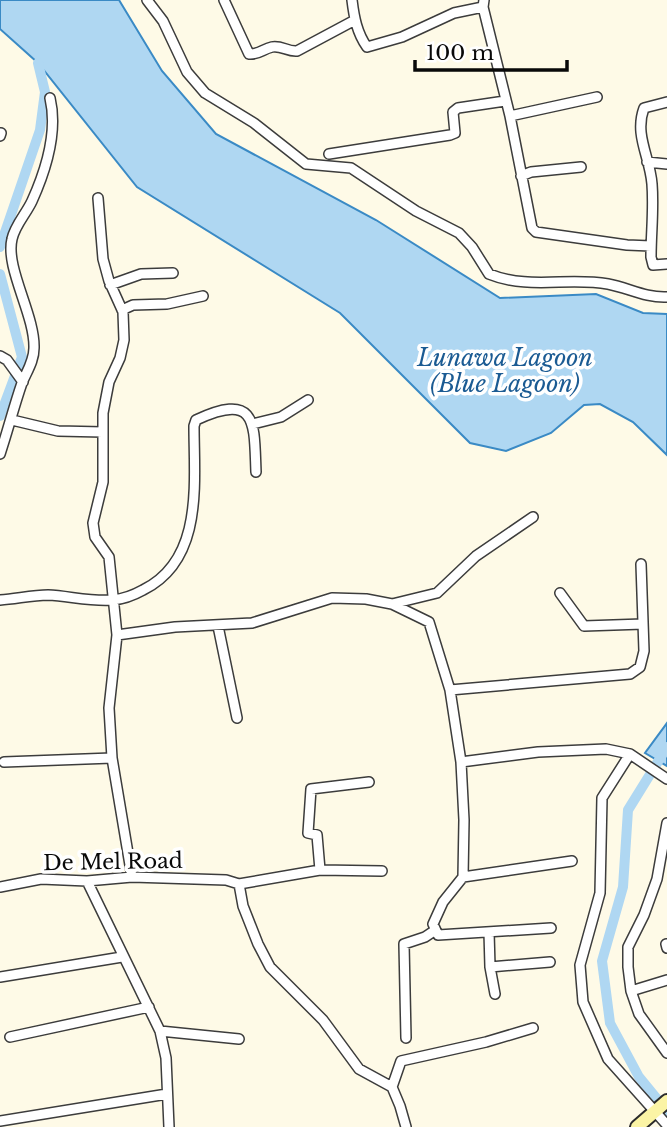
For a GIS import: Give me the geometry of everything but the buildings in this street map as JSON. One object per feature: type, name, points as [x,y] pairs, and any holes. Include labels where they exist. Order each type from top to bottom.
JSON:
[{"type":"street","points":[[147,0],[163,21],[187,72],[205,93],[254,122],[297,159],[314,165],[351,168],[416,211],[459,233],[472,247],[489,274],[513,282],[586,282],[611,285],[639,294],[667,297]]},
{"type":"street","points":[[224,0],[248,54],[254,55],[273,46],[297,51],[355,20]]},
{"type":"street","points":[[352,0],[361,39],[367,47],[402,37],[454,13],[484,4],[532,228],[536,232],[627,245],[651,242]]},
{"type":"street","points":[[510,116],[597,97]]},
{"type":"street","points":[[0,454],[34,348],[32,327],[11,253],[12,238],[44,172],[54,115],[50,98]]},
{"type":"street","points":[[329,154],[450,135],[455,133],[453,112],[458,108],[505,101]]},
{"type":"street","points":[[667,103],[644,108],[640,119],[640,137],[653,199],[653,265],[667,264]]},
{"type":"street","points":[[647,162],[667,164]]},
{"type":"street","points":[[522,176],[531,172],[581,167]]},
{"type":"street","points":[[98,198],[103,258],[110,285],[122,310],[124,340],[120,358],[109,382],[103,413],[103,482],[93,523],[95,537],[109,557],[117,635],[109,708],[112,758],[132,877]]},
{"type":"street","points":[[110,285],[141,274],[173,273]]},
{"type":"street","points":[[122,310],[133,305],[167,304],[203,296]]},
{"type":"street","points":[[0,356],[7,360],[23,382]]},
{"type":"street","points":[[253,424],[281,417],[308,400]]},
{"type":"street","points":[[0,600],[45,595],[113,600],[135,594],[155,584],[172,568],[191,527],[195,491],[194,426],[196,420],[212,412],[246,412],[253,424],[256,472]]},
{"type":"street","points":[[12,420],[58,431],[103,432]]},
{"type":"street","points":[[392,604],[438,593],[476,556],[533,517]]},
{"type":"street","points":[[450,690],[630,674],[640,667],[644,651],[641,564]]},
{"type":"street","points":[[560,593],[584,626],[643,624]]},
{"type":"street","points":[[117,635],[175,627],[252,623],[332,598],[366,599],[392,604],[429,622],[450,690],[461,762],[464,820],[463,877],[443,902],[433,924],[434,931],[438,935],[551,928]]},
{"type":"street","points":[[218,626],[237,718]]},
{"type":"street","points":[[461,762],[606,749],[633,755],[667,779]]},
{"type":"street","points":[[633,755],[603,797],[600,893],[580,965],[583,1002],[608,1059],[661,1107],[667,1125]]},
{"type":"street","points":[[4,762],[112,758]]},
{"type":"street","points":[[320,870],[317,835],[308,833],[311,789],[369,782]]},
{"type":"street","points":[[667,823],[657,879],[644,915],[628,947],[631,991],[639,1014],[667,1053]]},
{"type":"street","points":[[463,877],[572,861]]},
{"type":"street","points":[[382,871],[320,870],[239,884],[243,906],[270,967],[323,1020],[359,1069],[392,1087],[406,1127]]},
{"type":"street","name":"De Mel Road","points":[[0,887],[41,879],[87,881],[132,877],[226,880],[239,884]]},
{"type":"street","points":[[87,881],[160,1031],[166,1058],[169,1127]]},
{"type":"street","points":[[406,1038],[404,944],[434,931]]},
{"type":"street","points":[[489,932],[490,967],[495,994]]},
{"type":"street","points":[[0,977],[122,957]]},
{"type":"street","points":[[490,967],[550,962]]},
{"type":"street","points":[[631,991],[667,980]]},
{"type":"street","points":[[9,1037],[149,1007]]},
{"type":"street","points":[[392,1087],[401,1061],[486,1042],[533,1028]]},
{"type":"street","points":[[160,1031],[239,1039]]},
{"type":"street","points":[[0,1121],[167,1094]]},
{"type":"street","points":[[637,1127],[661,1107]]},
{"type":"water","name":"Lunawa Lagoon (Blue Lagoon)","points":[[0,0],[119,0],[162,71],[216,134],[376,220],[500,298],[596,294],[643,313],[667,314],[667,455],[633,422],[600,404],[584,405],[551,433],[506,451],[470,443],[340,313],[137,187],[38,63],[0,29]]},
{"type":"water","points":[[667,723],[667,766],[645,753]]},
{"type":"waterway","points":[[0,247],[40,130],[45,92],[38,63]]},
{"type":"waterway","points":[[0,274],[22,357],[0,416]]},
{"type":"waterway","points":[[667,747],[628,810],[623,887],[602,961],[610,1023],[639,1077],[667,1111]]}]
